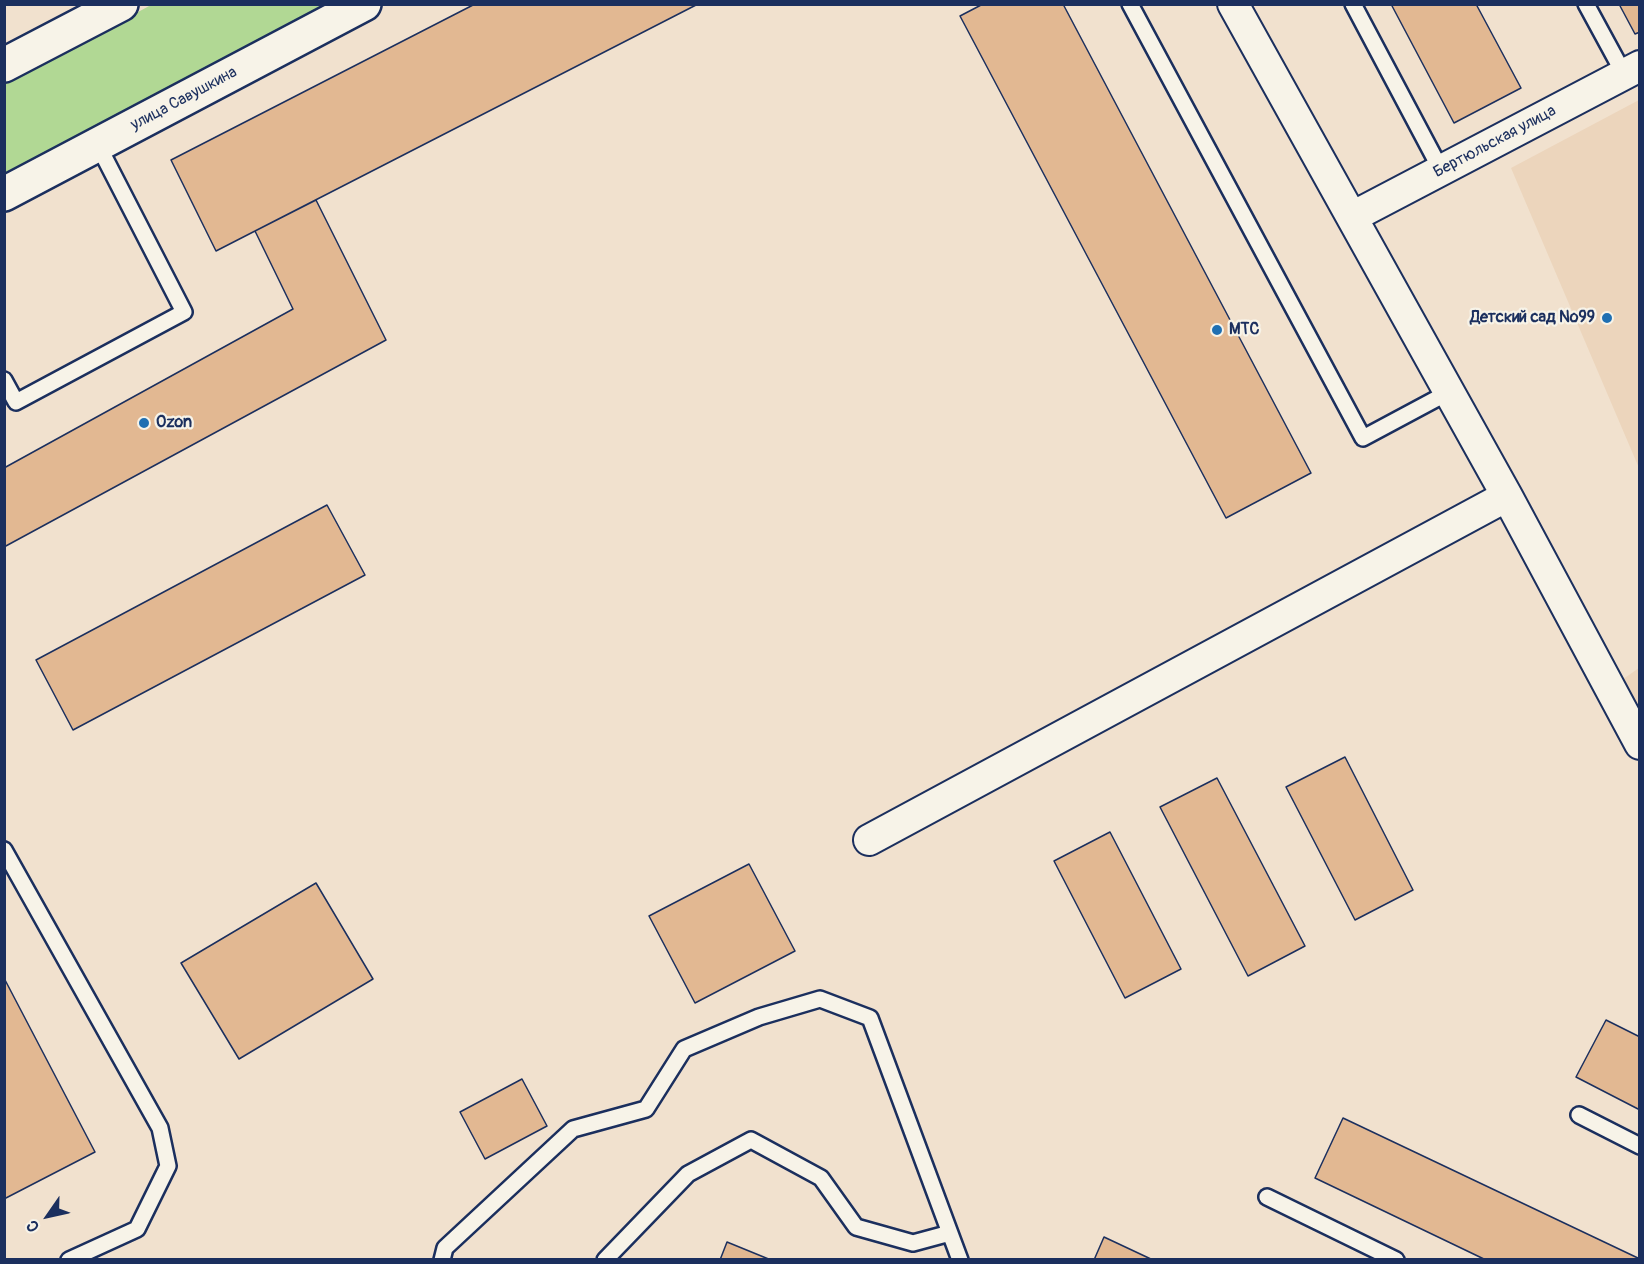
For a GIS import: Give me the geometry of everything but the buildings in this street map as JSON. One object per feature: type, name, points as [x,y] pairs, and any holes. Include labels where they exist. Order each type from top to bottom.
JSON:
[{"type":"highway","points":[[4,65],[121,4]]},
{"type":"highway","name":"улица Савушкина","points":[[4,194],[364,4]]},
{"type":"street","points":[[1233,4],[1507,496],[1640,744]]},
{"type":"street","name":"Бертюльская улица","points":[[1352,217],[1632,70]]},
{"type":"street","points":[[869,840],[1507,496]]},
{"type":"lane","points":[[1131,4],[1363,438],[1449,392]]},
{"type":"lane","points":[[1353,4],[1441,170]]},
{"type":"lane","points":[[1586,4],[1632,70]]},
{"type":"lane","points":[[4,380],[16,402],[184,312],[98,145]]},
{"type":"lane","points":[[6,856],[160,1128],[168,1166],[137,1229],[69,1260]]},
{"type":"lane","points":[[442,1260],[445,1248],[573,1129],[646,1109],[684,1049],[759,1017],[820,999],[870,1018],[960,1260]]},
{"type":"lane","points":[[1579,1114],[1640,1146]]},
{"type":"lane","points":[[605,1260],[688,1174],[751,1140],[821,1178],[856,1227],[914,1243],[950,1233]]},
{"type":"lane","points":[[1267,1197],[1396,1260]]},
{"type":"shaded area","name":"Детский сад №99","points":[[1639,100],[1639,468],[1511,168]]},
{"type":"shaded area","points":[[1639,668],[1639,722],[1616,684]]},
{"type":"green space","points":[[151,5],[357,5],[5,189],[5,84]]},
{"type":"place","name":"Детский сад №99","points":[[1607,318]]},
{"type":"place","name":"МТС","points":[[1217,330]]},
{"type":"place","name":"Ozon","points":[[144,423]]}]
